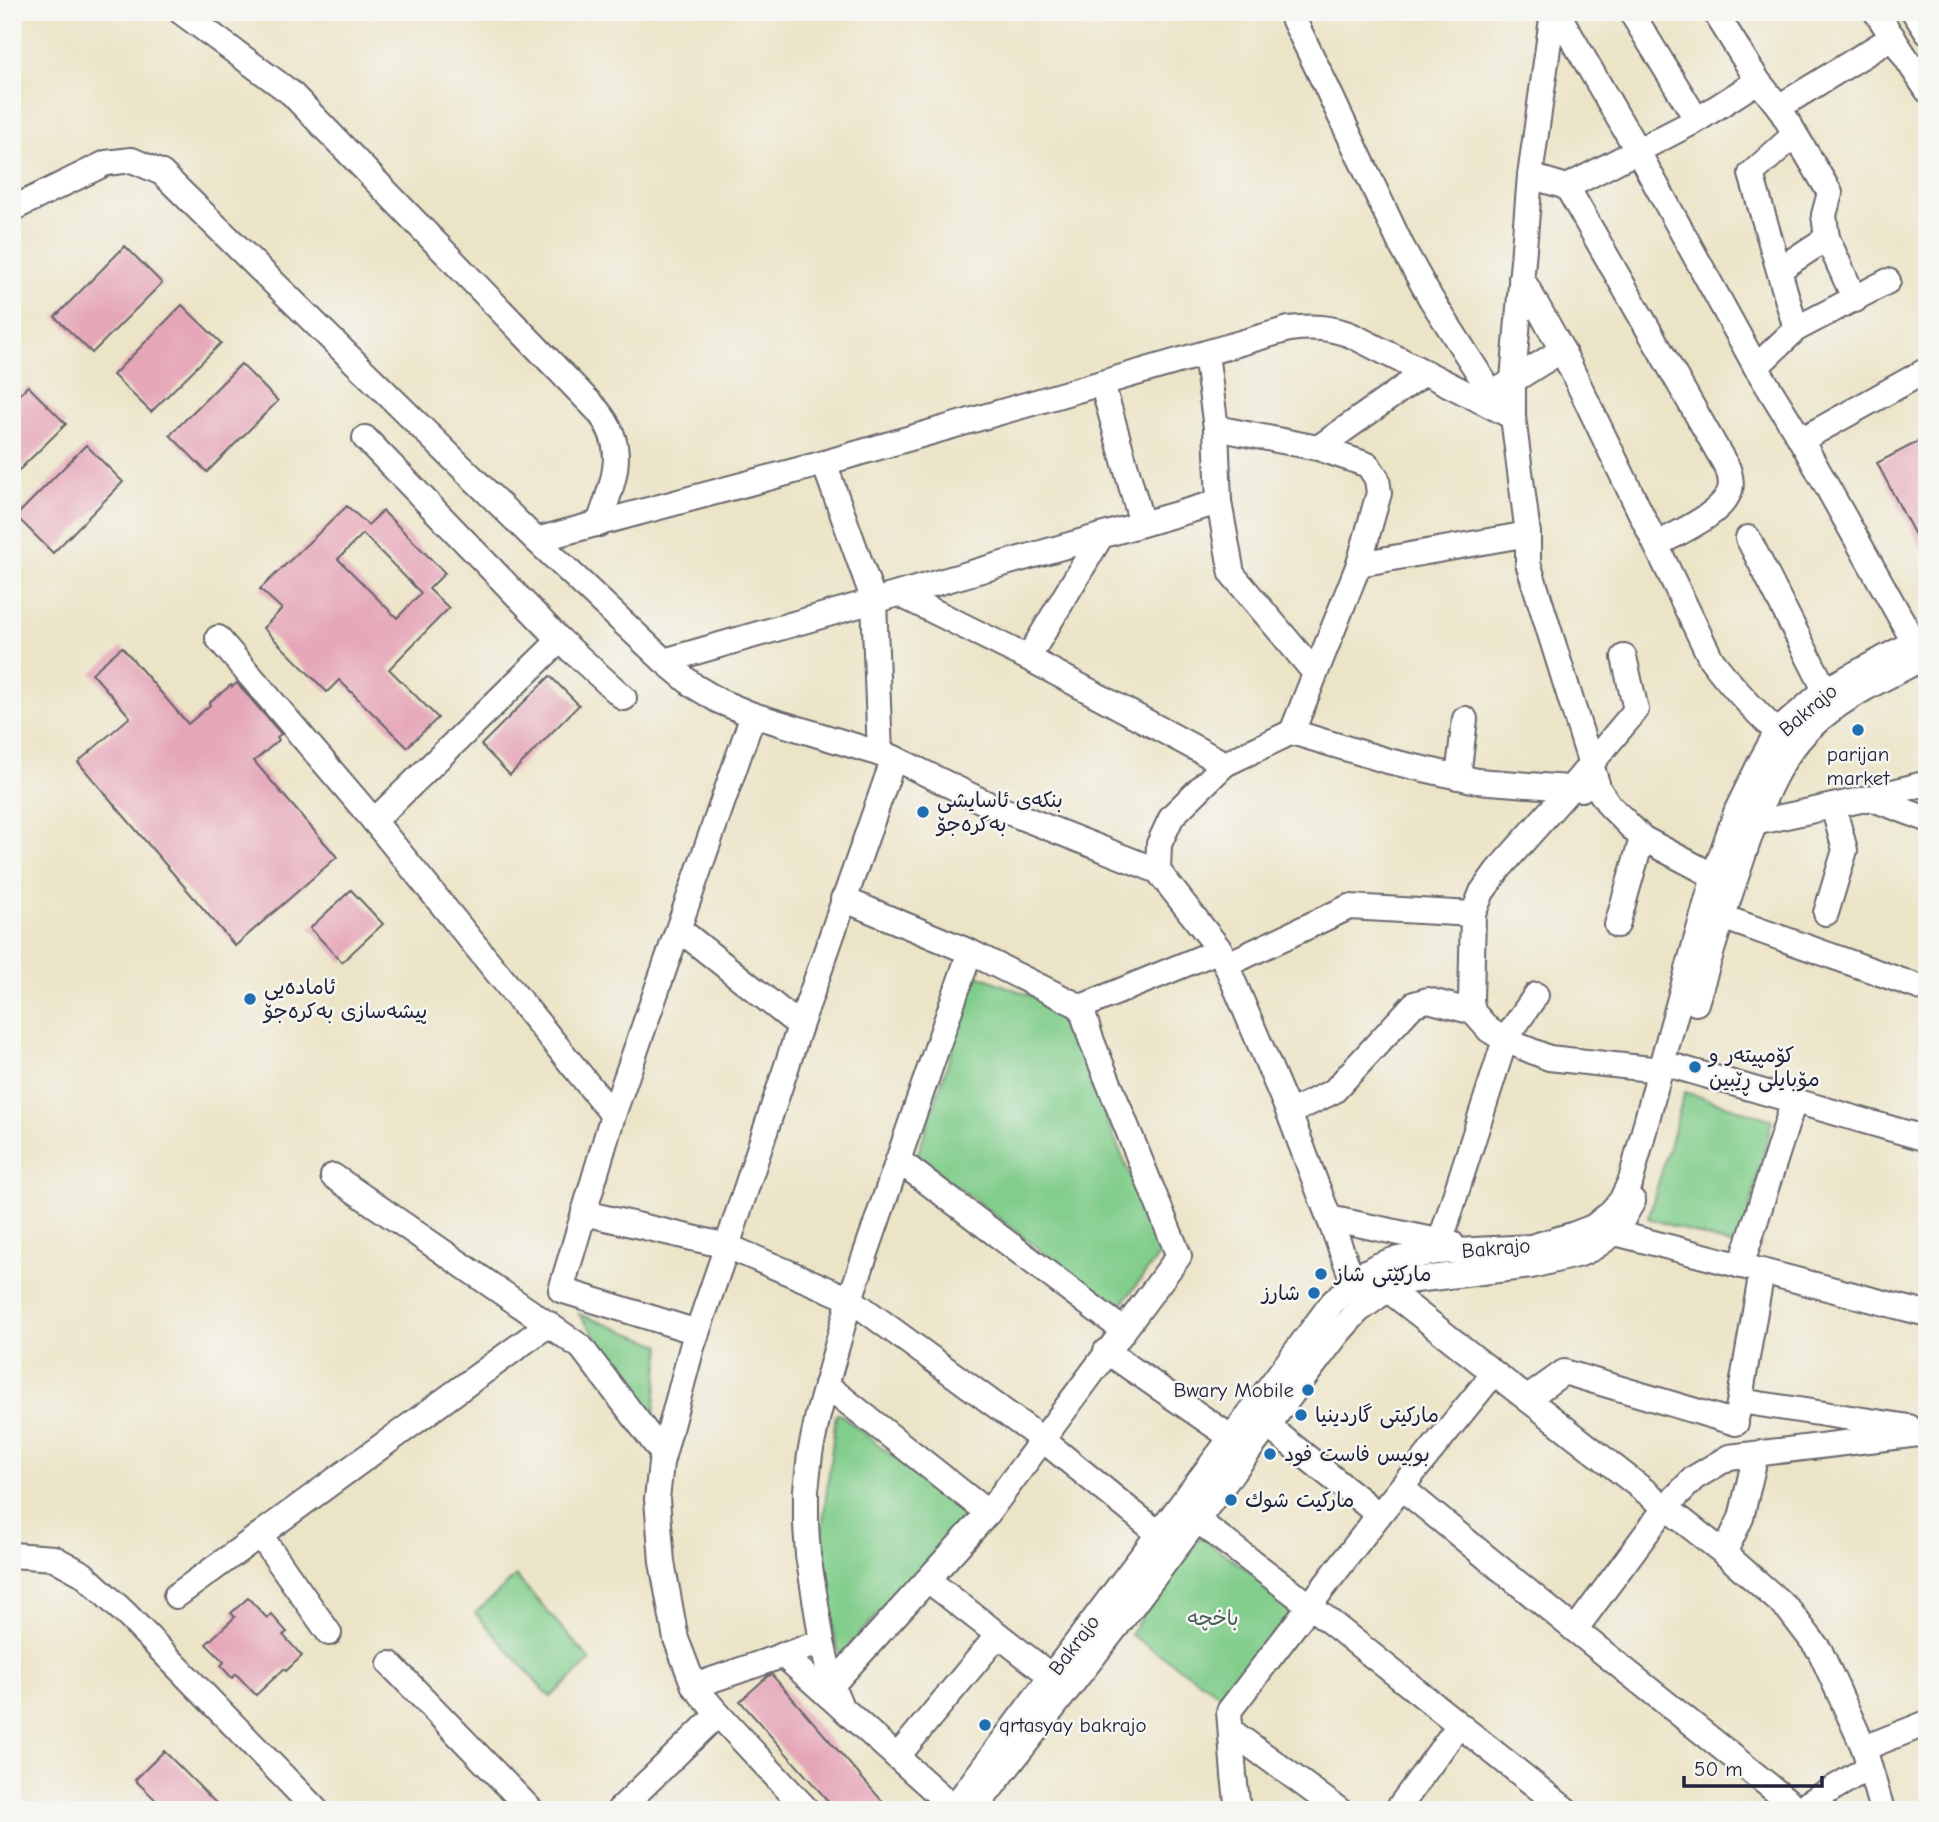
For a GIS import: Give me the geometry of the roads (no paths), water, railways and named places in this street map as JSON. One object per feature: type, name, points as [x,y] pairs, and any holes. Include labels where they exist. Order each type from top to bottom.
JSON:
[{"type":"street","points":[[181,12],[291,93],[607,422],[616,445],[616,460],[599,524]]},
{"type":"street","points":[[1290,12],[1401,245],[1487,397]]},
{"type":"street","points":[[1555,12],[1637,150],[1755,368],[1922,644]]},
{"type":"street","points":[[1555,12],[1530,176],[1513,380],[1513,416],[1528,534],[1528,563],[1599,790],[1610,806],[1642,838],[1714,876]]},
{"type":"street","points":[[1631,12],[1697,120]]},
{"type":"street","points":[[1715,12],[1758,81],[1779,107],[1830,193],[1824,215],[1827,238],[1854,300]]},
{"type":"street","points":[[1876,12],[1927,90]]},
{"type":"street","points":[[1914,12],[1927,32]]},
{"type":"street","points":[[1779,107],[1892,37]]},
{"type":"street","points":[[1567,187],[1697,120],[1758,81]]},
{"type":"street","points":[[1794,135],[1751,174],[1796,329]]},
{"type":"street","points":[[12,209],[106,163],[132,160],[162,173],[536,540],[694,686],[719,701],[753,715],[887,756],[988,804],[1158,871],[1223,958],[1289,1114],[1343,1254],[1360,1277],[1388,1290],[1528,1398],[1724,1553],[1788,1609],[1820,1651],[1866,1757],[1882,1810]]},
{"type":"street","points":[[1530,176],[1567,187],[1722,457],[1731,478],[1731,489],[1717,509],[1656,545]]},
{"type":"street","points":[[1780,269],[1827,238]]},
{"type":"street","points":[[1521,277],[1562,350],[1711,659],[1729,683],[1777,732]]},
{"type":"street","points":[[1755,368],[1796,329],[1888,281]]},
{"type":"street","points":[[536,540],[824,463],[1289,329],[1308,326],[1324,327],[1353,336],[1424,373],[1487,397],[1513,416]]},
{"type":"street","points":[[1487,397],[1562,350]]},
{"type":"street","points":[[1206,354],[1216,428],[1219,502],[1232,574],[1315,673]]},
{"type":"street","points":[[1801,440],[1927,370]]},
{"type":"street","points":[[1318,448],[1424,373]]},
{"type":"street","points":[[1102,383],[1142,524]]},
{"type":"street","points":[[1216,428],[1318,448],[1368,465],[1377,479],[1379,493],[1359,564],[1292,732]]},
{"type":"street","points":[[365,438],[560,640],[624,698]]},
{"type":"street","points":[[807,1810],[694,1686],[676,1639],[662,1562],[657,1499],[663,1454],[697,1332],[843,899],[887,756],[874,601],[824,463]]},
{"type":"street","points":[[664,661],[1219,502]]},
{"type":"street","points":[[1359,564],[1528,534]]},
{"type":"street","points":[[1028,658],[1101,536]]},
{"type":"street","points":[[1748,538],[1825,690]]},
{"type":"street","points":[[899,594],[1028,658],[1225,764]]},
{"type":"street","points":[[218,639],[374,821],[613,1115]]},
{"type":"street","points":[[374,821],[560,640]]},
{"type":"street","name":"Bakrajo","points":[[960,1809],[1198,1520],[1350,1318],[1388,1290],[1407,1281],[1565,1259],[1593,1248],[1615,1233],[1646,1172],[1714,876],[1737,810],[1762,759],[1777,732],[1825,690],[1922,644]]},
{"type":"street","name":"Bakrajo","points":[[960,1809],[1051,1676],[1158,1532],[1332,1303],[1360,1277],[1393,1260],[1439,1247],[1476,1250],[1531,1247],[1593,1227],[1621,1201],[1631,1180],[1754,823],[1771,781],[1785,757],[1820,718],[1922,644]]},
{"type":"street","points":[[1623,657],[1636,710],[1489,880],[1482,892],[1473,914],[1473,1012],[1479,1021],[1505,1041],[1549,1058],[1669,1069],[1927,1139]]},
{"type":"street","points":[[697,1332],[561,1290],[613,1115],[753,715]]},
{"type":"street","points":[[1458,777],[1465,719]]},
{"type":"street","points":[[1158,871],[1159,844],[1172,816],[1225,764],[1292,732],[1388,761],[1477,781],[1599,790]]},
{"type":"street","points":[[1754,823],[1927,783]]},
{"type":"street","points":[[1870,798],[1927,820]]},
{"type":"street","points":[[1826,913],[1845,850],[1833,806]]},
{"type":"street","points":[[1617,925],[1642,838]]},
{"type":"street","points":[[843,899],[970,952],[1081,1007],[1223,958],[1349,907],[1473,914]]},
{"type":"street","points":[[1722,917],[1927,990]]},
{"type":"street","points":[[679,929],[800,1026]]},
{"type":"street","points":[[837,1696],[822,1642],[808,1555],[806,1490],[810,1454],[850,1299],[970,952]]},
{"type":"street","points":[[1329,1218],[1439,1247],[1505,1041],[1536,995]]},
{"type":"street","points":[[1289,1114],[1334,1091],[1414,1004],[1428,1000],[1473,1012]]},
{"type":"street","points":[[837,1696],[928,1580],[988,1513],[1179,1256],[1091,1040],[1081,1007]]},
{"type":"street","points":[[1729,1457],[1738,1412],[1751,1268],[1794,1101]]},
{"type":"street","points":[[898,1160],[1123,1330]]},
{"type":"street","points":[[333,1176],[581,1347],[663,1454]]},
{"type":"street","points":[[584,1213],[727,1247],[850,1299],[1043,1440],[1158,1532]]},
{"type":"street","points":[[1615,1233],[1927,1314]]},
{"type":"street","points":[[1360,1277],[1363,1307]]},
{"type":"street","points":[[176,1595],[549,1324]]},
{"type":"street","points":[[1107,1352],[1232,1438]]},
{"type":"street","points":[[1528,1398],[1564,1372],[1738,1412],[1927,1431]]},
{"type":"street","points":[[1238,1810],[1230,1711],[1309,1605],[1494,1373]]},
{"type":"street","points":[[826,1385],[988,1513]]},
{"type":"street","points":[[1268,1426],[1379,1516]]},
{"type":"street","points":[[1575,1630],[1665,1508],[1693,1478],[1729,1457],[1927,1431]]},
{"type":"street","points":[[1724,1553],[1741,1518],[1756,1454]]},
{"type":"street","points":[[1402,1488],[1798,1809],[1866,1757],[1927,1723]]},
{"type":"street","points":[[1198,1520],[1566,1810]]},
{"type":"street","points":[[260,1535],[329,1633]]},
{"type":"street","points":[[12,1555],[54,1558],[83,1574],[126,1614],[316,1810]]},
{"type":"street","points":[[928,1580],[1051,1676]]},
{"type":"street","points":[[897,1757],[998,1635]]},
{"type":"street","points":[[694,1686],[822,1642]]},
{"type":"street","points":[[783,1655],[837,1696],[897,1757],[960,1809]]},
{"type":"street","points":[[390,1664],[531,1810]]},
{"type":"street","points":[[619,1810],[718,1714]]},
{"type":"street","points":[[1397,1810],[1459,1726]]},
{"type":"street","points":[[1231,1731],[1339,1810]]},
{"type":"place","name":"parijan market","points":[[1858,730]]},
{"type":"place","name":"بنکەی ئاسایشی بەکرەجۆ","points":[[923,812]]},
{"type":"place","name":"ئامادەیی پیشەسازی بەکرەجۆ","points":[[250,999]]},
{"type":"place","name":"کۆمپیتەر و مۆبایلی ڕێبین","points":[[1695,1067]]},
{"type":"place","name":"مارکێتی شاز","points":[[1321,1274]]},
{"type":"place","name":"شارز","points":[[1314,1293]]},
{"type":"place","name":"Bwary Mobile","points":[[1308,1390]]},
{"type":"place","name":"مارکیتی گاردینیا","points":[[1301,1415]]},
{"type":"place","name":"بوبيس فاست فود","points":[[1270,1454]]},
{"type":"place","name":"ماركيت شوك","points":[[1231,1500]]},
{"type":"place","name":"qrtasyay bakrajo","points":[[985,1725]]},
{"type":"park label","name":"باخچە","points":[[1213,1618]]}]
